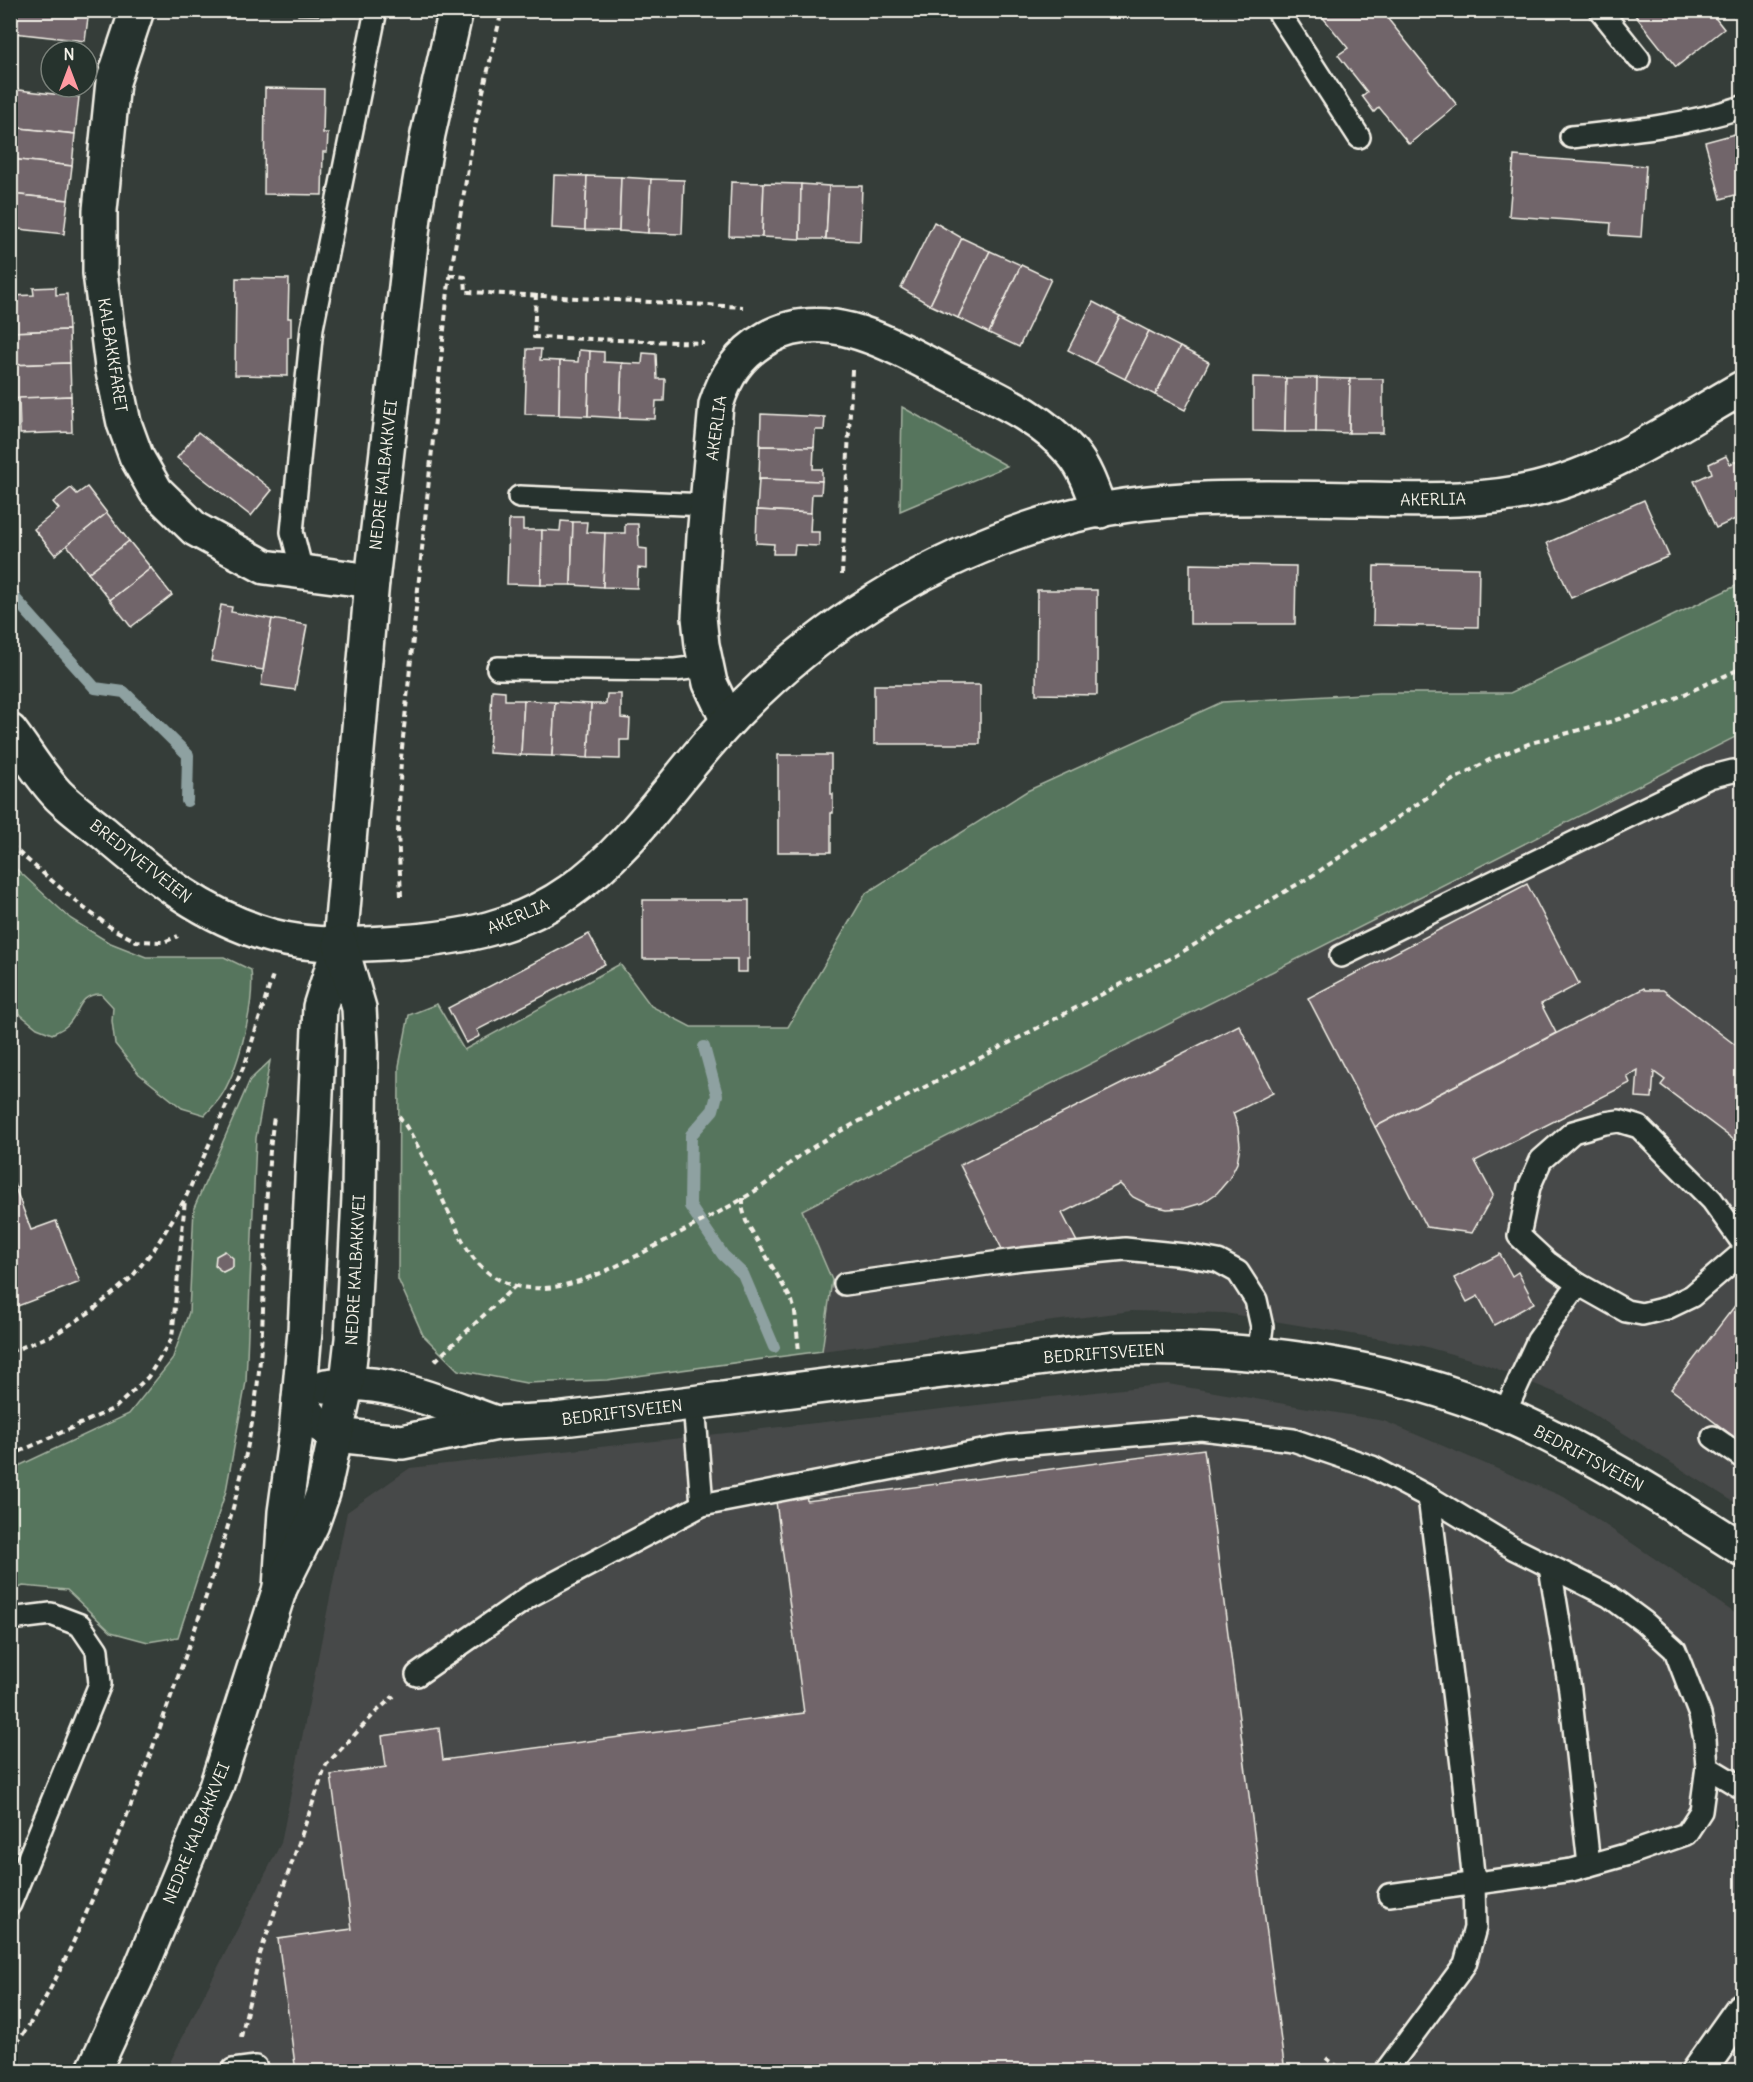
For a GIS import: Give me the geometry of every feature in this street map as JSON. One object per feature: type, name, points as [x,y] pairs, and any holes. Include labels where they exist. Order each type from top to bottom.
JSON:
[{"type":"street","name":"KALBAKKFARET","points":[[137,10],[113,82],[100,210],[100,273],[111,367],[124,423],[136,456],[156,491],[195,529],[265,567],[372,581]]},
{"type":"street","name":"NEDRE KALBAKKVEI","points":[[280,1588],[285,1512],[305,1331],[320,1007],[340,943],[372,581],[414,217],[428,134],[456,10]]},
{"type":"street","name":"AKERLIA","points":[[728,722],[715,698],[706,666],[699,617],[707,505],[716,405],[734,364],[755,345],[786,329],[805,325],[833,326],[854,330],[889,344],[1021,411],[1059,439],[1075,456],[1088,480],[1100,511]]},
{"type":"street","name":"AKERLIA","points":[[340,943],[370,945],[469,935],[538,910],[572,890],[608,860],[728,722],[779,670],[824,634],[904,584],[951,559],[998,539],[1049,522],[1100,511],[1171,501],[1247,498],[1456,499],[1496,496],[1528,490],[1579,475],[1617,458],[1743,388]]},
{"type":"street","name":"BREDTVETVEIEN","points":[[10,731],[56,793],[133,858],[193,903],[238,924],[272,936],[299,942],[340,943]]},
{"type":"street","name":"NEDRE KALBAKKVEI","points":[[93,2072],[142,1966],[216,1787],[280,1588],[312,1524],[323,1492],[336,1435],[347,1382],[352,1339],[357,1260],[361,1044],[359,1008],[340,943]]},
{"type":"street","name":"BEDRIFTSVEIEN","points":[[497,1423],[413,1393],[347,1382],[322,1386],[299,1400],[315,1422],[336,1435],[402,1442],[497,1423],[555,1420],[1115,1349],[1198,1349],[1298,1359],[1361,1370],[1423,1386],[1504,1414],[1603,1463],[1743,1549]]},
{"type":"street","points":[[1698,2072],[1743,2010]]},
{"type":"lane","points":[[302,571],[292,532],[312,328],[376,10]]},
{"type":"lane","points":[[1276,10],[1359,137]]},
{"type":"lane","points":[[1600,10],[1639,58]]},
{"type":"lane","points":[[1571,137],[1638,131],[1712,117],[1743,107]]},
{"type":"lane","points":[[519,497],[707,505]]},
{"type":"lane","points":[[498,668],[675,670],[706,666]]},
{"type":"lane","points":[[1341,956],[1709,777],[1743,771]]},
{"type":"lane","points":[[1743,1242],[1712,1200],[1639,1127],[1618,1121],[1574,1132],[1541,1160],[1530,1186],[1519,1236],[1547,1262],[1578,1284],[1626,1311],[1642,1314],[1667,1308],[1692,1296],[1743,1253]]},
{"type":"lane","points":[[844,1284],[1022,1259],[1125,1249],[1185,1255],[1218,1261],[1238,1272],[1256,1300],[1262,1327],[1258,1356]]},
{"type":"lane","points":[[1504,1414],[1538,1340],[1578,1284]]},
{"type":"lane","points":[[694,1403],[702,1505]]},
{"type":"lane","points":[[417,1676],[530,1596],[702,1505],[1008,1446],[1201,1429],[1293,1440],[1372,1467],[1429,1497],[1513,1548],[1609,1596],[1676,1650],[1700,1715],[1707,1767],[1701,1811],[1686,1834],[1572,1870],[1389,1895]]},
{"type":"lane","points":[[1713,1437],[1743,1457]]},
{"type":"lane","points":[[1384,2072],[1465,1964],[1475,1928],[1474,1884],[1429,1497]]},
{"type":"lane","points":[[1550,1567],[1570,1690],[1589,1865]]},
{"type":"lane","points":[[10,1618],[51,1614],[80,1625],[97,1650],[100,1684],[10,1904]]},
{"type":"lane","points":[[1707,1767],[1743,1788]]},
{"type":"lane","points":[[233,2071],[256,2067],[257,2072]]},
{"type":"path","points":[[401,896],[398,832],[401,758],[450,275],[475,126],[502,10]]},
{"type":"path","points":[[450,275],[465,278],[466,292],[732,305],[758,310],[786,329]]},
{"type":"path","points":[[536,294],[534,337],[720,343],[744,354]]},
{"type":"path","points":[[849,617],[844,599],[842,577],[854,330]]},
{"type":"path","points":[[394,1108],[413,1138],[448,1213],[476,1261],[493,1275],[515,1286],[538,1288],[567,1285],[594,1277],[732,1205],[769,1182],[806,1152],[833,1135],[1175,956],[1324,868],[1451,781],[1493,758],[1531,742],[1604,724],[1667,702],[1743,668]]},
{"type":"path","points":[[10,845],[84,908],[120,933],[136,941],[164,942],[183,934]]},
{"type":"path","points":[[10,1352],[57,1333],[93,1310],[131,1278],[155,1248],[185,1200],[246,1061],[273,974]]},
{"type":"path","points":[[10,2052],[39,2011],[65,1960],[134,1802],[220,1555],[246,1458],[257,1388],[269,1166],[275,1115]]},
{"type":"path","points":[[742,1198],[746,1221],[792,1301],[801,1361]]},
{"type":"path","points":[[10,1456],[115,1408],[148,1377],[172,1338],[185,1200]]},
{"type":"path","points":[[431,1364],[515,1286]]},
{"type":"path","points":[[233,2071],[260,1954],[326,1765],[376,1712],[417,1676]]},
{"type":"path","points":[[1326,2058],[1345,2072]]},
{"type":"shaded area","points":[[1736,737],[1742,742],[1742,1507],[1564,1396],[1480,1362],[1423,1346],[1225,1313],[1131,1311],[822,1351],[832,1280],[802,1210]]},
{"type":"shaded area","points":[[1168,1384],[1384,1421],[1564,1497],[1742,1618],[1742,2071],[165,2072],[281,1843],[347,1512],[410,1468]]},
{"type":"green space","points":[[902,407],[1007,466],[900,511]]},
{"type":"green space","points":[[1742,583],[1742,742],[1735,737],[802,1210],[832,1280],[822,1351],[607,1380],[526,1383],[458,1370],[423,1335],[398,1279],[399,1066],[409,1015],[437,1004],[464,1050],[620,964],[651,1006],[691,1027],[788,1027],[866,893],[1027,791],[1222,702],[1379,693],[1510,693]]},
{"type":"green space","points":[[11,864],[71,919],[108,942],[146,957],[224,957],[251,970],[251,999],[245,1033],[235,1066],[223,1093],[205,1115],[182,1108],[139,1074],[115,1044],[113,1007],[101,994],[87,997],[70,1022],[52,1034],[37,1028],[11,1007]]},
{"type":"green space","points":[[270,1061],[256,1138],[246,1382],[226,1491],[178,1637],[148,1642],[111,1632],[67,1590],[23,1586],[11,1592],[10,1470],[129,1414],[172,1360],[189,1312],[194,1208],[250,1080]]},
{"type":"building","points":[[17,10],[89,10],[85,39],[14,33]]},
{"type":"building","points":[[298,10],[357,10],[357,16],[298,15]]},
{"type":"building","points":[[1309,10],[1396,10],[1388,19],[1457,105],[1409,144],[1379,107],[1374,112],[1362,96],[1367,92],[1338,55],[1348,48],[1320,14],[1315,18]]},
{"type":"building","points":[[1631,10],[1709,10],[1724,29],[1676,67]]},
{"type":"building","points":[[265,88],[324,89],[323,133],[328,133],[327,152],[323,152],[322,195],[264,194]]},
{"type":"building","points":[[10,89],[39,92],[39,99],[79,99],[75,134],[10,127]]},
{"type":"building","points":[[10,127],[75,134],[72,166],[10,159]]},
{"type":"building","points":[[1742,132],[1742,193],[1721,199],[1705,142]]},
{"type":"building","points":[[1514,156],[1646,166],[1641,237],[1610,235],[1611,223],[1509,216]]},
{"type":"building","points":[[10,159],[72,166],[68,200],[10,194]]},
{"type":"building","points":[[554,175],[587,176],[585,230],[552,228]]},
{"type":"building","points":[[587,176],[621,177],[619,231],[585,230]]},
{"type":"building","points":[[621,177],[651,179],[648,233],[619,231]]},
{"type":"building","points":[[651,179],[684,180],[682,234],[648,233]]},
{"type":"building","points":[[731,182],[764,183],[762,237],[729,236]]},
{"type":"building","points":[[764,183],[801,184],[800,239],[762,237]]},
{"type":"building","points":[[801,184],[829,186],[826,239],[800,239]]},
{"type":"building","points":[[829,186],[862,186],[860,241],[826,239]]},
{"type":"building","points":[[10,194],[68,200],[64,234],[10,228]]},
{"type":"building","points":[[934,222],[962,238],[930,305],[901,288]]},
{"type":"building","points":[[962,238],[990,251],[958,318],[930,305]]},
{"type":"building","points":[[990,251],[1021,265],[989,333],[958,318]]},
{"type":"building","points":[[1021,265],[1051,279],[1019,347],[989,333]]},
{"type":"building","points":[[236,278],[289,279],[288,318],[291,318],[291,337],[288,337],[288,376],[235,375]]},
{"type":"building","points":[[56,287],[56,295],[67,294],[69,330],[10,332],[10,296],[34,295],[33,288]]},
{"type":"building","points":[[1093,302],[1120,316],[1095,364],[1068,350]]},
{"type":"building","points":[[1120,316],[1149,331],[1125,379],[1095,364]]},
{"type":"building","points":[[69,330],[70,363],[10,365],[10,332]]},
{"type":"building","points":[[1149,331],[1180,347],[1155,395],[1125,379]]},
{"type":"building","points":[[1180,347],[1209,362],[1185,410],[1155,395]]},
{"type":"building","points":[[527,349],[541,349],[540,360],[560,361],[559,415],[525,414]]},
{"type":"building","points":[[579,350],[590,351],[588,416],[559,415],[560,361],[578,362]]},
{"type":"building","points":[[590,351],[604,352],[604,362],[622,363],[620,418],[588,416]]},
{"type":"building","points":[[643,353],[656,354],[657,379],[665,379],[664,401],[656,401],[655,419],[620,418],[622,363],[642,364]]},
{"type":"building","points":[[70,363],[71,396],[10,399],[10,365]]},
{"type":"building","points":[[1253,377],[1286,378],[1285,432],[1253,431]]},
{"type":"building","points":[[1286,378],[1317,378],[1316,432],[1285,432]]},
{"type":"building","points":[[1317,378],[1350,379],[1349,433],[1316,432]]},
{"type":"building","points":[[1350,379],[1383,379],[1383,433],[1349,433]]},
{"type":"building","points":[[71,396],[72,432],[20,434],[19,398]]},
{"type":"building","points":[[761,414],[825,417],[824,430],[815,430],[814,447],[760,446]]},
{"type":"building","points":[[198,432],[272,490],[251,516],[177,458]]},
{"type":"building","points":[[760,446],[814,447],[813,469],[822,469],[822,481],[759,479]]},
{"type":"building","points":[[1726,456],[1730,464],[1741,459],[1742,462],[1742,516],[1716,528],[1694,481],[1712,473],[1709,464]]},
{"type":"building","points":[[759,479],[822,481],[821,494],[812,494],[811,513],[757,510]]},
{"type":"building","points":[[87,487],[107,513],[55,555],[34,529],[59,509],[53,502],[71,488],[77,494]]},
{"type":"building","points":[[1644,500],[1669,556],[1571,598],[1547,543]]},
{"type":"building","points":[[757,510],[811,513],[810,532],[819,532],[819,546],[795,545],[794,554],[773,554],[774,544],[756,543]]},
{"type":"building","points":[[107,513],[129,541],[88,573],[67,545]]},
{"type":"building","points":[[509,520],[523,520],[523,530],[542,530],[541,585],[507,584]]},
{"type":"building","points":[[561,521],[573,522],[571,585],[541,585],[542,530],[560,531]]},
{"type":"building","points":[[573,522],[587,522],[586,532],[605,533],[603,587],[571,585]]},
{"type":"building","points":[[625,524],[638,524],[639,548],[647,549],[647,569],[638,568],[637,588],[603,587],[605,533],[625,533]]},
{"type":"building","points":[[129,541],[151,568],[110,600],[88,573]]},
{"type":"building","points":[[1190,564],[1296,566],[1295,624],[1190,624]]},
{"type":"building","points":[[1374,566],[1479,568],[1478,627],[1373,625]]},
{"type":"building","points":[[151,568],[172,595],[131,627],[110,600]]},
{"type":"building","points":[[1037,590],[1097,590],[1097,695],[1036,694]]},
{"type":"building","points":[[221,605],[232,607],[231,612],[272,619],[263,670],[211,661]]},
{"type":"building","points":[[272,619],[307,625],[295,690],[261,685]]},
{"type":"building","points":[[874,685],[980,685],[980,744],[874,744]]},
{"type":"building","points":[[492,690],[505,691],[505,700],[524,700],[521,755],[489,753]]},
{"type":"building","points":[[607,694],[621,694],[621,718],[630,719],[629,740],[620,740],[620,759],[588,758],[591,704],[606,704]]},
{"type":"building","points":[[524,700],[555,702],[552,756],[521,755]]},
{"type":"building","points":[[555,702],[591,704],[588,758],[552,756]]},
{"type":"building","points":[[778,755],[831,755],[833,813],[831,813],[831,852],[778,852]]},
{"type":"building","points":[[1527,884],[1579,984],[1541,1004],[1556,1033],[1375,1127],[1308,998]]},
{"type":"building","points":[[643,900],[749,900],[747,972],[737,972],[737,959],[643,959]]},
{"type":"building","points":[[589,934],[605,964],[477,1030],[480,1036],[466,1043],[448,1008]]},
{"type":"building","points":[[1644,988],[1645,990],[1663,990],[1742,1050],[1742,1146],[1661,1085],[1665,1080],[1654,1072],[1652,1098],[1636,1097],[1638,1070],[1627,1076],[1630,1083],[1475,1161],[1493,1195],[1472,1233],[1426,1227],[1375,1127]]},
{"type":"building","points":[[1239,1025],[1273,1093],[1233,1113],[1238,1127],[1240,1145],[1237,1163],[1229,1179],[1217,1193],[1202,1203],[1185,1208],[1167,1209],[1149,1205],[1133,1197],[1120,1184],[1062,1213],[1077,1242],[1003,1251],[960,1165]]},
{"type":"building","points":[[10,1174],[31,1230],[56,1221],[80,1282],[10,1309]]},
{"type":"building","points":[[225,1251],[233,1258],[233,1267],[223,1272],[215,1266],[216,1256]]},
{"type":"building","points":[[1500,1254],[1512,1276],[1518,1272],[1534,1303],[1494,1325],[1478,1296],[1467,1302],[1454,1278]]},
{"type":"building","points":[[1737,1303],[1742,1307],[1742,1443],[1671,1389]]},
{"type":"building","points":[[1204,1449],[1285,2072],[296,2072],[278,1939],[352,1929],[331,1775],[386,1767],[382,1736],[439,1728],[443,1760],[804,1713],[775,1494],[806,1490],[807,1501]]},
{"type":"waterway","points":[[10,590],[95,688],[124,692],[188,755],[187,801]]},
{"type":"waterway","points":[[704,1047],[717,1095],[713,1110],[691,1135],[690,1206],[723,1255],[743,1274],[774,1347]]}]
